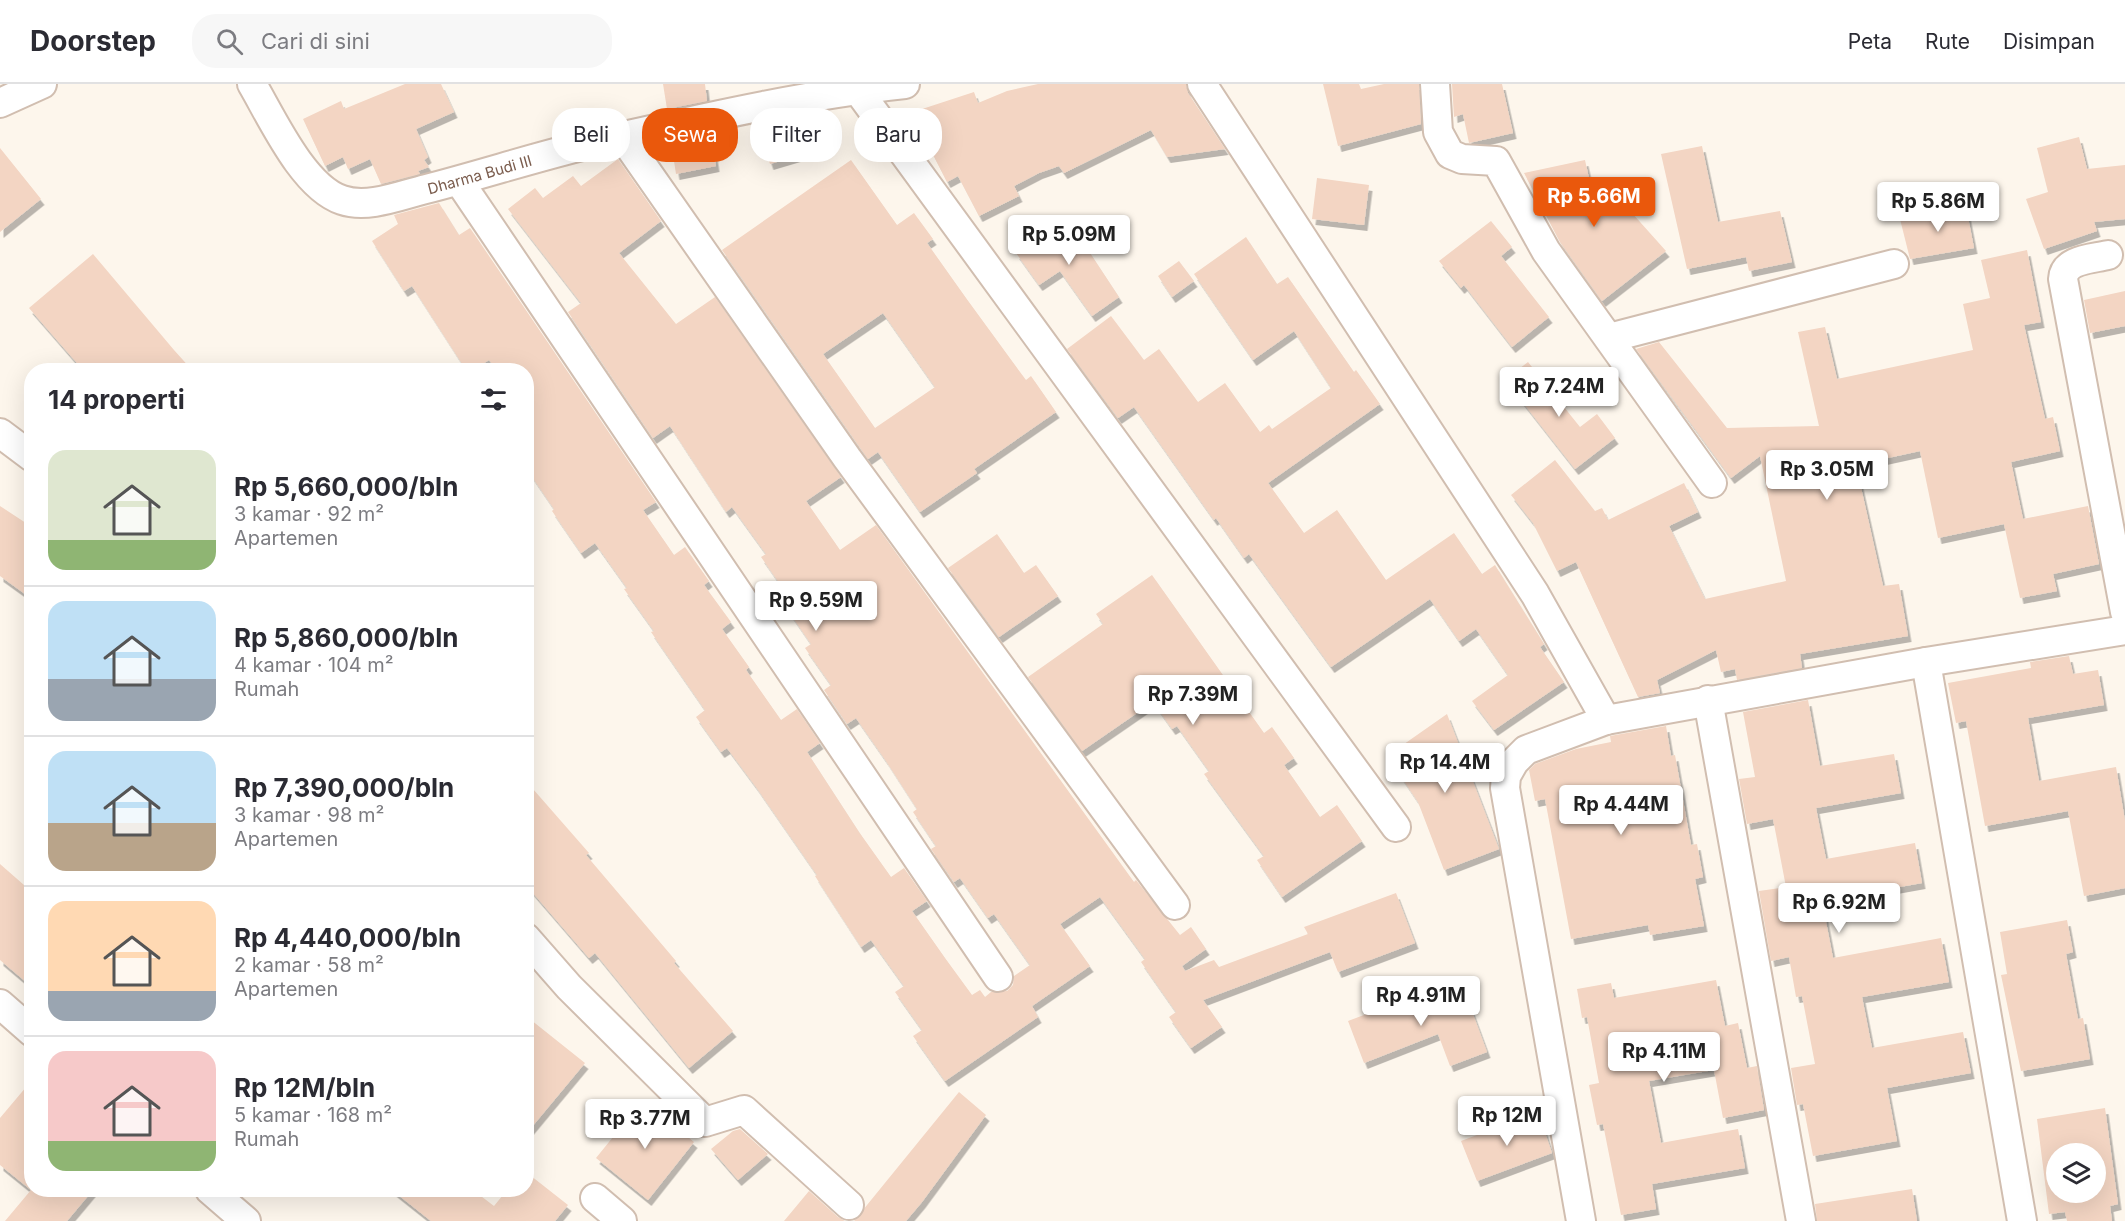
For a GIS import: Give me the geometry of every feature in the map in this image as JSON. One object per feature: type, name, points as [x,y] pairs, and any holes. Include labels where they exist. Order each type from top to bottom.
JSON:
[{"type":"street","points":[[0,103],[42,84]]},
{"type":"street","name":"Dharma Budi III","points":[[252,84],[302,166],[322,188],[341,200],[358,203],[375,202],[552,155]]},
{"type":"street","name":"Dharma Budi III","points":[[630,134],[857,89],[905,84]]},
{"type":"street","points":[[1202,84],[1535,594],[1606,720]]},
{"type":"street","points":[[1435,84],[1438,132],[1450,154],[1462,159],[1496,161],[1546,251],[1712,483]]},
{"type":"street","points":[[857,89],[1396,827]]},
{"type":"street","points":[[630,147],[847,458],[1175,905]]},
{"type":"street","points":[[459,181],[999,977]]},
{"type":"street","points":[[2108,255],[2070,264],[2063,272],[2063,279],[2125,612]]},
{"type":"street","points":[[1609,338],[1894,264]]},
{"type":"street","points":[[0,433],[24,451]]},
{"type":"street","points":[[1581,1221],[1505,788],[1506,776],[1514,762],[1526,750],[1606,720],[1926,662],[2125,630]]},
{"type":"street","points":[[1926,662],[2022,1221]]},
{"type":"street","points":[[1708,700],[1801,1221]]},
{"type":"street","points":[[534,947],[569,987],[705,1122],[744,1110],[849,1205]]},
{"type":"street","points":[[0,1004],[24,1025]]},
{"type":"street","points":[[218,1197],[246,1221]]},
{"type":"street","points":[[595,1198],[622,1221]]},
{"type":"building","points":[[405,84],[441,84],[454,112],[416,129],[428,157],[424,160],[429,167],[418,171],[420,174],[381,184],[370,159],[348,169],[343,157],[325,166],[303,119],[341,101],[344,109]]},
{"type":"building","points":[[663,84],[705,84],[707,101],[667,108]]},
{"type":"building","points":[[1038,84],[1186,84],[1188,93],[1225,149],[1167,157],[1151,130],[1064,173],[1059,166],[1039,173],[1014,186],[1019,196],[979,216],[958,176],[947,182],[937,162],[942,162],[942,108],[925,108],[974,92],[978,103],[1007,91]]},
{"type":"building","points":[[1323,84],[1359,84],[1361,89],[1384,84],[1419,84],[1421,124],[1338,146]]},
{"type":"building","points":[[1452,84],[1502,84],[1513,133],[1469,143],[1463,114],[1454,117]]},
{"type":"building","points":[[2079,137],[2087,169],[2125,165],[2125,219],[2094,222],[2097,231],[2044,249],[2026,199],[2048,192],[2037,148]]},
{"type":"building","points":[[1702,146],[1718,222],[1780,211],[1792,262],[1749,271],[1746,257],[1687,269],[1661,154]]},
{"type":"building","points":[[0,148],[41,199],[0,232]]},
{"type":"building","points":[[851,160],[897,225],[914,213],[933,239],[927,243],[966,298],[1026,380],[1031,376],[1056,412],[974,469],[977,473],[920,512],[878,452],[868,459],[722,250]],"holes":[[[883,313],[935,387],[875,428],[823,354]]]},
{"type":"building","points":[[1585,160],[1596,211],[1615,194],[1666,251],[1602,301],[1560,242],[1524,173]]},
{"type":"building","points":[[614,162],[620,162],[661,221],[619,253],[676,324],[715,297],[841,477],[806,501],[840,550],[876,525],[1134,882],[1136,880],[1180,935],[1191,927],[1206,949],[1182,966],[1185,971],[1214,960],[1219,967],[1308,934],[1304,927],[1396,893],[1415,943],[1338,972],[1330,952],[1203,1000],[1222,1027],[1191,1048],[1169,1017],[1176,1012],[1141,962],[1145,959],[1100,897],[1060,924],[1090,966],[1032,1006],[1038,1017],[945,1081],[913,1036],[922,1030],[895,992],[904,986],[871,940],[861,947],[815,876],[817,875],[756,787],[727,748],[721,752],[696,717],[705,710],[651,632],[654,631],[595,543],[581,553],[534,480],[534,363],[491,363],[489,360],[484,363],[462,363],[412,286],[404,291],[372,241],[398,224],[394,215],[439,203],[459,235],[470,228],[656,502],[643,510],[674,555],[685,547],[709,581],[704,585],[731,622],[722,629],[749,667],[746,670],[781,720],[797,709],[820,743],[807,752],[859,832],[891,877],[904,868],[927,901],[912,911],[945,958],[972,995],[980,990],[985,997],[991,992],[1007,991],[1013,985],[1014,976],[1030,965],[994,914],[988,918],[960,878],[954,882],[931,849],[936,846],[913,812],[917,809],[886,761],[856,718],[847,724],[824,690],[831,685],[805,648],[811,644],[782,602],[789,597],[761,557],[766,554],[732,507],[726,512],[670,426],[653,438],[568,312],[581,303],[508,209],[535,188],[543,198],[573,176],[581,186]]},
{"type":"building","points":[[674,162],[715,162],[716,166],[676,174]]},
{"type":"building","points":[[1317,178],[1369,185],[1364,225],[1312,219]]},
{"type":"building","points":[[1966,207],[1974,248],[1910,259],[1900,219]]},
{"type":"building","points":[[1067,218],[1119,297],[1092,316],[1060,271],[1039,285],[1016,253]]},
{"type":"building","points":[[1491,221],[1512,247],[1501,256],[1549,317],[1512,347],[1464,285],[1461,288],[1439,261]]},
{"type":"building","points":[[1246,237],[1277,284],[1288,277],[1354,372],[1356,370],[1380,404],[1268,483],[1304,533],[1337,510],[1386,580],[1454,533],[1482,574],[1495,565],[1544,644],[1540,647],[1564,682],[1494,730],[1472,701],[1508,675],[1476,629],[1459,641],[1430,599],[1331,667],[1249,554],[1244,558],[1216,518],[1214,520],[1134,407],[1118,418],[1067,349],[1111,316],[1144,360],[1159,349],[1198,402],[1225,383],[1260,432],[1269,425],[1272,429],[1331,388],[1294,331],[1253,360],[1194,274]]},
{"type":"building","points":[[2027,250],[2041,322],[2024,325],[2045,419],[2053,417],[2060,451],[2011,462],[2023,519],[2088,506],[2099,564],[2053,574],[2057,591],[2020,598],[2004,524],[1938,538],[1920,451],[1856,465],[1883,586],[1899,584],[1908,636],[1800,654],[1802,668],[1737,680],[1735,669],[1721,672],[1716,650],[1657,680],[1660,693],[1638,697],[1576,562],[1557,571],[1533,523],[1511,495],[1555,460],[1595,511],[1602,508],[1608,520],[1684,483],[1698,512],[1669,526],[1705,599],[1786,581],[1760,456],[1731,478],[1636,349],[1659,342],[1727,428],[1819,426],[1798,332],[1825,327],[1837,379],[1973,350],[1963,304],[1990,298],[1981,260]]},
{"type":"building","points":[[93,254],[186,363],[77,363],[29,308]]},
{"type":"building","points":[[1179,261],[1194,281],[1172,297],[1158,276]]},
{"type":"building","points":[[2125,291],[2125,326],[2090,333],[2084,300]]},
{"type":"building","points":[[1528,362],[1580,427],[1597,414],[1615,438],[1575,469],[1505,380]]},
{"type":"building","points":[[0,506],[24,522],[24,593],[0,576]]},
{"type":"building","points":[[997,534],[1024,573],[1036,565],[1058,596],[999,637],[948,568]]},
{"type":"building","points":[[1152,575],[1264,733],[1272,727],[1294,758],[1284,765],[1320,817],[1337,805],[1362,841],[1282,897],[1257,860],[1264,856],[1204,774],[1209,771],[1177,726],[1172,729],[1153,702],[1082,751],[1028,677],[1103,624],[1096,614]]},
{"type":"building","points":[[2069,656],[2073,674],[2098,670],[2104,705],[2028,718],[2039,781],[2116,767],[2125,821],[2125,888],[2084,896],[2068,811],[1985,826],[1966,721],[1956,723],[1948,683],[2031,668],[2030,662]]},
{"type":"building","points":[[1808,700],[1820,766],[1894,754],[1901,793],[1816,808],[1826,859],[1915,843],[1922,883],[1822,901],[1833,958],[1941,938],[1949,982],[1862,997],[1872,1048],[1963,1032],[1971,1073],[1887,1088],[1897,1141],[1813,1156],[1803,1104],[1797,1105],[1791,1068],[1815,1064],[1802,996],[1796,997],[1789,957],[1771,961],[1759,891],[1786,887],[1773,819],[1747,824],[1739,779],[1755,777],[1743,712]]},
{"type":"building","points":[[1447,714],[1499,849],[1444,870],[1418,802],[1387,756]]},
{"type":"building","points":[[1666,726],[1671,756],[1675,755],[1691,845],[1697,844],[1703,877],[1695,879],[1704,926],[1650,935],[1648,925],[1571,939],[1545,799],[1535,801],[1529,770],[1535,764],[1576,749],[1611,742],[1610,736]]},
{"type":"building","points":[[534,790],[589,853],[586,855],[733,1031],[689,1068],[595,953],[589,958],[534,894]]},
{"type":"building","points":[[0,864],[24,885],[24,980],[0,960]]},
{"type":"building","points":[[2067,920],[2073,952],[2066,954],[2078,1019],[2083,1018],[2090,1059],[2021,1071],[2001,975],[2007,974],[2000,932]]},
{"type":"building","points":[[1716,980],[1725,1026],[1738,1023],[1747,1068],[1757,1066],[1764,1110],[1723,1118],[1714,1070],[1649,1081],[1661,1143],[1738,1129],[1745,1168],[1652,1184],[1656,1209],[1621,1215],[1603,1124],[1597,1125],[1589,1085],[1599,1083],[1587,1017],[1582,1018],[1577,989],[1611,983],[1614,998]]},
{"type":"building","points":[[1463,987],[1487,1052],[1450,1066],[1438,1034],[1364,1063],[1348,1021],[1417,995],[1420,1002]]},
{"type":"building","points":[[534,1022],[585,1063],[534,1124]]},
{"type":"building","points":[[24,1090],[24,1184],[0,1165],[0,1118]]},
{"type":"building","points":[[959,1092],[986,1115],[922,1202],[906,1221],[854,1221]]},
{"type":"building","points":[[643,1100],[694,1142],[648,1200],[596,1158]]},
{"type":"building","points":[[2105,1108],[2118,1204],[2110,1206],[2112,1221],[2067,1221],[2065,1212],[2049,1214],[2048,1203],[2106,1203],[2106,1143],[2046,1143],[2046,1190],[2037,1119]]},
{"type":"building","points":[[1538,1112],[1552,1153],[1477,1181],[1461,1141]]},
{"type":"building","points":[[740,1129],[768,1154],[738,1180],[711,1149],[733,1131]]},
{"type":"building","points":[[534,1178],[568,1205],[555,1221],[431,1221],[401,1197],[482,1197],[494,1206],[501,1197],[534,1197]]},
{"type":"building","points":[[1912,1189],[1917,1221],[1817,1221],[1815,1204]]},
{"type":"building","points":[[809,1191],[838,1217],[845,1221],[784,1221]]},
{"type":"building","points":[[25,1197],[87,1197],[67,1221],[5,1221]]}]
